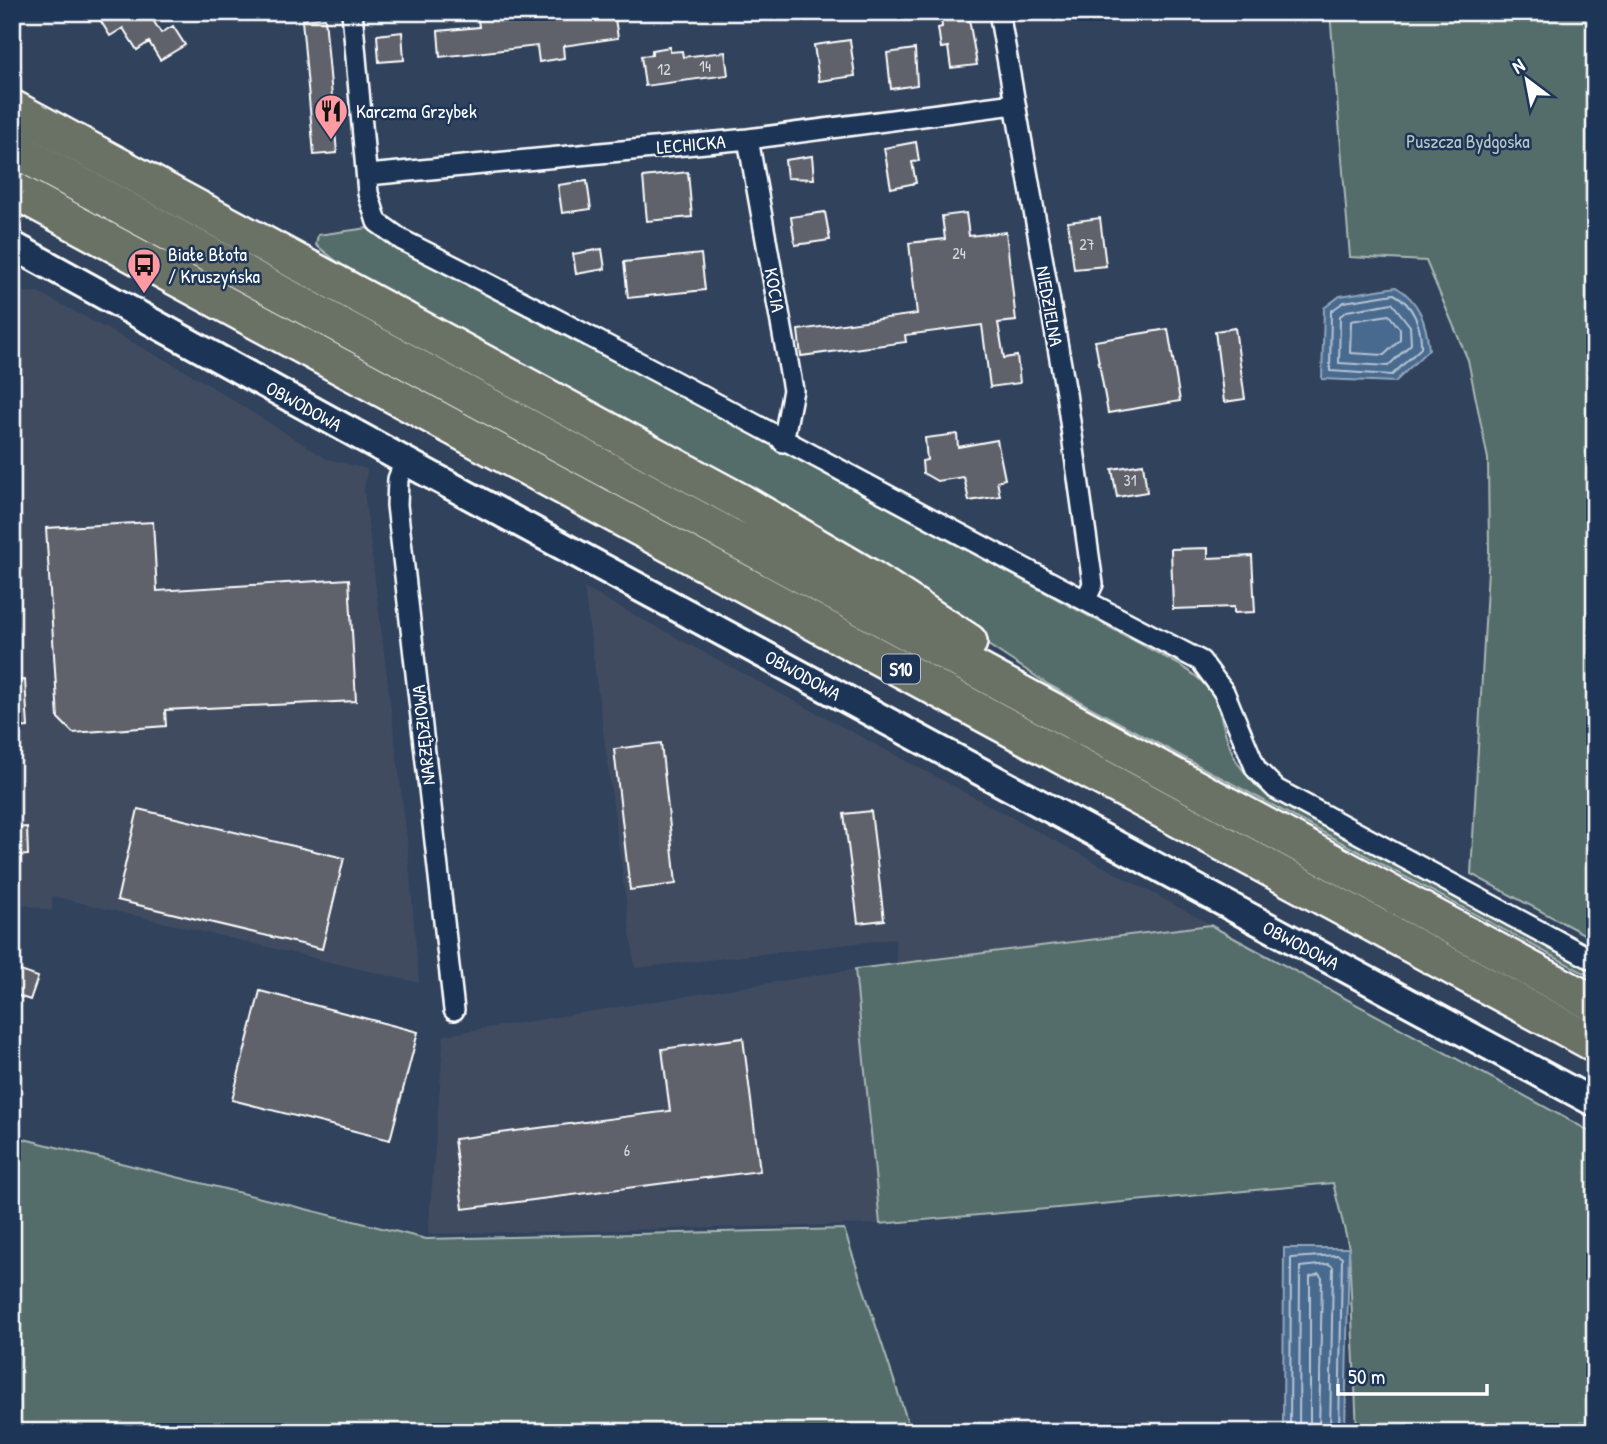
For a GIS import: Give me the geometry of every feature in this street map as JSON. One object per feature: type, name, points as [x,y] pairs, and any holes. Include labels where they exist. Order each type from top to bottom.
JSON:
[{"type":"highway","points":[[12,108],[778,523],[978,647],[1076,721]]},
{"type":"highway","name":"S10","points":[[12,148],[1595,1004]]},
{"type":"highway","name":"S10","points":[[12,189],[1595,1044]]},
{"type":"street","points":[[352,12],[368,193],[377,222],[402,240],[575,327],[783,442],[1201,661],[1224,692],[1256,769],[1276,789],[1595,961]]},
{"type":"street","name":"NIEDZIELNA","points":[[999,12],[1066,393],[1093,584],[1087,599]]},
{"type":"street","name":"LECHICKA","points":[[368,175],[748,139],[1014,104]]},
{"type":"street","name":"KOCIA","points":[[748,139],[793,390],[783,442]]},
{"type":"street","name":"OBWODOWA","points":[[12,246],[1595,1103]]},
{"type":"street","name":"NARZĘDZIOWA","points":[[405,461],[398,479],[397,505],[454,1010]]},
{"type":"shaded area","points":[[38,292],[191,374],[327,459],[367,469],[364,490],[407,839],[419,983],[52,896],[52,911],[12,902],[12,413],[20,412],[12,293]]},
{"type":"shaded area","points":[[584,588],[1210,924],[897,964],[895,939],[635,968]]},
{"type":"shaded area","points":[[855,969],[880,1224],[428,1234],[444,1035]]},
{"type":"green space","name":"Puszcza Bydgoska","points":[[1330,12],[1595,12],[1595,940],[1471,874],[1489,551],[1488,459],[1468,360],[1426,261],[1350,257]]},
{"type":"green space","points":[[368,228],[1178,664],[1195,675],[1213,696],[1236,760],[1257,787],[1595,970],[1595,979],[1049,685],[740,482],[345,268],[316,245],[318,235]]},
{"type":"green space","points":[[1210,925],[1595,1134],[1595,1432],[1357,1432],[1349,1248],[1333,1183],[880,1224],[855,969]]},
{"type":"green space","points":[[12,1136],[426,1239],[844,1229],[911,1432],[12,1432]]},
{"type":"water","points":[[1396,287],[1416,306],[1426,330],[1429,349],[1395,382],[1322,379],[1324,308],[1340,296]]},
{"type":"water","points":[[1284,1248],[1349,1248],[1345,1432],[1283,1432]]},
{"type":"building","points":[[95,12],[148,12],[161,33],[173,26],[185,45],[160,60],[149,42],[137,50],[123,28],[110,36]]},
{"type":"building","points":[[532,12],[614,12],[618,38],[563,46],[564,58],[539,62],[537,46],[440,57],[438,31],[479,27],[478,19]]},
{"type":"building","points":[[968,13],[977,65],[951,68],[948,47],[941,48],[938,28],[942,27],[941,17]]},
{"type":"building","points":[[325,18],[337,153],[314,155],[302,20]]},
{"type":"building","points":[[402,32],[404,60],[379,62],[377,35]]},
{"type":"building","points":[[850,40],[855,76],[819,81],[814,45]]},
{"type":"building","points":[[670,47],[670,52],[682,51],[683,57],[725,52],[728,75],[645,86],[641,56],[652,55],[652,50]]},
{"type":"building","points":[[915,49],[917,85],[891,89],[887,53]]},
{"type":"building","points":[[916,142],[919,161],[912,162],[916,183],[891,188],[884,148]]},
{"type":"building","points":[[812,156],[814,179],[787,178],[785,160]]},
{"type":"building","points":[[688,172],[692,217],[647,221],[643,177]]},
{"type":"building","points":[[587,181],[591,209],[562,213],[558,185]]},
{"type":"building","points":[[825,212],[830,240],[795,245],[791,217]]},
{"type":"building","points":[[966,213],[969,236],[1006,232],[1016,321],[998,323],[1004,358],[1017,356],[1020,383],[990,387],[982,325],[905,335],[906,342],[801,356],[798,330],[917,314],[909,243],[945,239],[942,216]]},
{"type":"building","points":[[1100,218],[1106,266],[1074,269],[1068,222]]},
{"type":"building","points":[[602,249],[605,269],[576,274],[573,254]]},
{"type":"building","points":[[701,254],[705,290],[628,298],[624,262]]},
{"type":"building","points":[[1235,328],[1245,399],[1224,402],[1215,331]]},
{"type":"building","points":[[1168,329],[1180,401],[1108,413],[1095,341]]},
{"type":"building","points":[[957,434],[958,447],[997,440],[1005,479],[997,481],[1000,496],[969,501],[964,477],[937,481],[923,473],[922,461],[927,460],[925,438]]},
{"type":"building","points":[[1143,464],[1147,492],[1117,497],[1112,469]]},
{"type":"building","points":[[153,522],[157,591],[349,579],[356,701],[165,710],[166,726],[73,733],[58,718],[46,528]]},
{"type":"building","points":[[1208,548],[1208,558],[1252,556],[1255,612],[1234,613],[1234,607],[1173,609],[1171,549]]},
{"type":"building","points":[[25,680],[28,727],[12,728],[12,681]]},
{"type":"building","points":[[661,743],[676,884],[630,890],[614,749]]},
{"type":"building","points":[[138,809],[344,858],[322,949],[117,900]]},
{"type":"building","points":[[871,811],[884,920],[858,923],[844,814]]},
{"type":"building","points":[[27,827],[28,855],[12,856],[12,828]]},
{"type":"building","points":[[12,968],[38,977],[30,1000],[12,994]]},
{"type":"building","points":[[260,991],[418,1032],[390,1140],[232,1100]]},
{"type":"building","points":[[743,1038],[760,1171],[463,1209],[454,1139],[670,1111],[662,1049]]},
{"type":"place","name":"Karczma Grzybek","points":[[331,141]]},
{"type":"place","name":"Białe Błota / Kruszyńska","points":[[144,295]]}]
